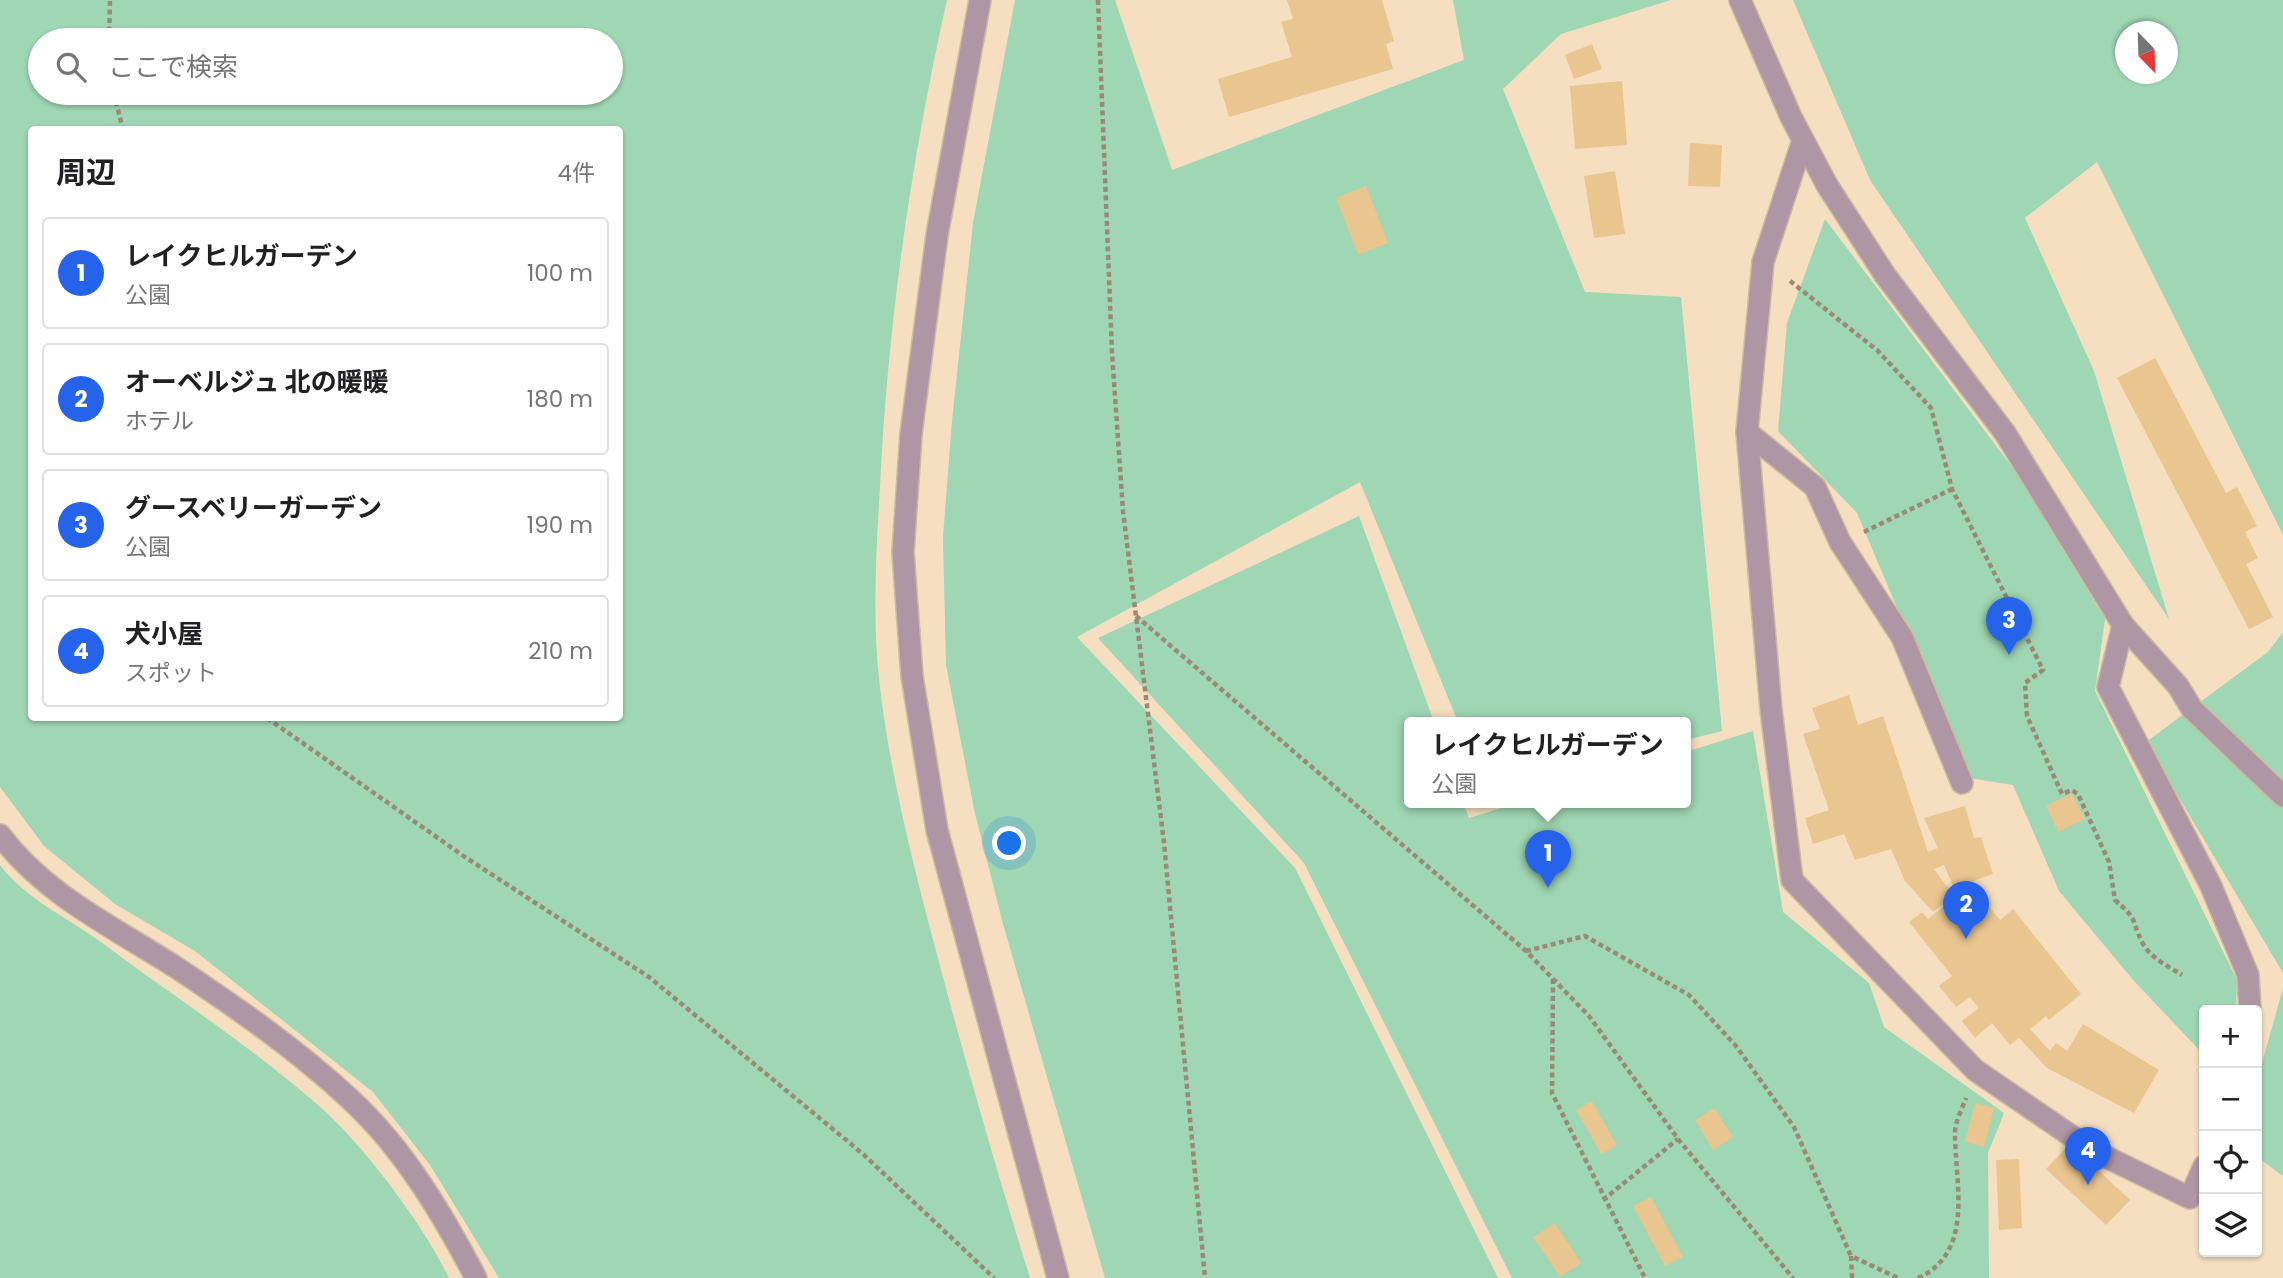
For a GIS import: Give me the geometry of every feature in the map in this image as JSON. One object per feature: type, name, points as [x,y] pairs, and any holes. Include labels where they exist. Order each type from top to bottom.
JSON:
[{"type":"street","points":[[980,0],[937,235],[911,434],[903,552],[912,676],[937,830],[1058,1278]]},
{"type":"street","points":[[1740,0],[1803,141],[1827,185],[1885,275],[2005,433],[2123,625],[2178,686],[2192,709],[2283,796]]},
{"type":"street","points":[[1803,141],[1763,262],[1747,432],[1771,709],[1791,880],[1975,1070],[2092,1150],[2190,1198],[2199,1177]]},
{"type":"street","points":[[1747,432],[1815,487],[1840,542],[1902,637],[1962,783]]},
{"type":"street","points":[[2123,625],[2108,687],[2211,886],[2248,975],[2250,1005]]},
{"type":"street","points":[[0,835],[19,860],[91,918],[176,968],[263,1028],[352,1101],[409,1166],[476,1278]]},
{"type":"path","points":[[109,28],[110,0]]},
{"type":"path","points":[[1098,0],[1112,353],[1123,511],[1164,843],[1205,1278]]},
{"type":"path","points":[[117,105],[122,126]]},
{"type":"path","points":[[1763,262],[1878,351],[1931,408],[1952,489],[2043,670],[2025,682],[2027,716],[2063,794],[2072,790],[2078,794],[2109,862],[2115,900],[2135,917],[2143,943],[2156,959],[2182,975]]},
{"type":"path","points":[[1885,523],[1952,489]]},
{"type":"path","points":[[1135,615],[1526,951],[1553,978],[1589,1016],[1678,1139],[1793,1278]]},
{"type":"path","points":[[271,721],[466,857],[649,977],[863,1154],[994,1278]]},
{"type":"path","points":[[1526,951],[1585,936],[1689,995],[1736,1045],[1794,1127],[1851,1256],[1852,1278]]},
{"type":"path","points":[[1553,978],[1550,1007],[1552,1093],[1603,1200],[1645,1278]]},
{"type":"path","points":[[1918,1278],[1935,1270],[1950,1253],[1959,1209],[1955,1130],[1975,1070]]},
{"type":"path","points":[[1603,1200],[1678,1139]]},
{"type":"path","points":[[1851,1256],[1898,1278]]},
{"type":"green space","points":[[0,0],[947,0],[922,120],[895,302],[876,562],[878,663],[890,755],[919,886],[970,1074],[1030,1278],[499,1278],[430,1165],[373,1092],[195,951],[115,904],[44,846],[0,787]]},
{"type":"green space","points":[[1015,0],[1115,0],[1172,170],[1464,60],[1453,0],[1671,0],[1561,34],[1503,89],[1585,292],[1681,297],[1722,731],[1691,739],[1691,717],[1456,717],[1360,482],[1077,637],[1295,868],[1498,1278],[1105,1278],[1003,924],[974,809],[946,665],[943,537],[973,223]]},
{"type":"green space","points":[[1793,0],[2283,0],[2283,535],[2097,162],[2025,218],[2094,371],[2169,619],[1870,180]]},
{"type":"green space","points":[[1825,219],[2015,471],[2105,619],[2095,691],[2237,980],[2236,1005],[2199,1005],[2199,1050],[2134,981],[2059,891],[2013,785],[1969,778],[1857,513],[1778,431],[1787,323]]},
{"type":"green space","points":[[1359,516],[1432,717],[1404,717],[1404,808],[1465,808],[1469,818],[1502,808],[1691,808],[1691,750],[1753,731],[1783,912],[1869,983],[1884,1027],[2004,1113],[1988,1153],[1989,1278],[1512,1278],[1304,863],[1098,638]]},
{"type":"green space","points":[[2283,632],[2283,973],[2146,742],[2268,652]]},
{"type":"green space","points":[[0,865],[36,899],[213,1023],[318,1105],[354,1141],[391,1186],[424,1234],[449,1278],[0,1278]]},
{"type":"green space","points":[[2283,988],[2283,1176],[2262,1161],[2262,1063]]},
{"type":"building","points":[[1287,0],[1382,0],[1394,41],[1386,44],[1393,69],[1229,117],[1218,79],[1292,57],[1281,22],[1293,19]]},
{"type":"building","points":[[1592,44],[1602,69],[1574,79],[1565,55]]},
{"type":"building","points":[[1622,81],[1627,145],[1575,149],[1570,86]]},
{"type":"building","points":[[1690,143],[1722,145],[1720,187],[1688,186]]},
{"type":"building","points":[[1615,171],[1625,234],[1594,238],[1584,176]]},
{"type":"building","points":[[1366,186],[1388,243],[1358,255],[1336,198]]},
{"type":"building","points":[[2155,358],[2226,493],[2237,487],[2257,526],[2245,532],[2258,558],[2246,564],[2273,617],[2249,629],[2117,378]]},
{"type":"building","points":[[1849,695],[1858,725],[1883,716],[1928,852],[1938,848],[1924,818],[1965,806],[1974,838],[1981,837],[1993,874],[1954,888],[1944,865],[1934,869],[1954,896],[1933,912],[1905,881],[1891,849],[1855,860],[1844,834],[1813,844],[1805,818],[1829,810],[1803,734],[1820,729],[1812,708]]},
{"type":"building","points":[[2072,793],[2085,819],[2058,832],[2046,806]]},
{"type":"building","points":[[1971,884],[2000,920],[2013,909],[2081,994],[2049,1020],[2046,1016],[2030,1029],[2050,1051],[2056,1043],[2067,1051],[2083,1024],[2159,1070],[2134,1113],[2047,1068],[2019,1038],[2010,1045],[1992,1023],[1975,1038],[1962,1021],[1979,1008],[1970,997],[1956,1007],[1939,986],[1952,976],[1909,922],[1922,912],[1928,919]]},
{"type":"building","points":[[1592,1101],[1617,1146],[1601,1154],[1576,1110]]},
{"type":"building","points":[[1975,1103],[1994,1108],[1984,1147],[1965,1142]]},
{"type":"building","points":[[1714,1108],[1733,1137],[1713,1150],[1695,1120]]},
{"type":"building","points":[[2070,1144],[2130,1200],[2106,1225],[2046,1169]]},
{"type":"building","points":[[2019,1159],[2022,1228],[1999,1230],[1996,1160]]},
{"type":"building","points":[[1651,1197],[1683,1257],[1665,1266],[1633,1206]]},
{"type":"building","points":[[1555,1223],[1581,1263],[1560,1277],[1533,1237]]},
{"type":"place","name":"グースベリーガーデン","points":[[2009,655]]},
{"type":"place","name":"レイクヒルガーデン","points":[[1548,888]]},
{"type":"place","name":"オーベルジュ 北の暖暖","points":[[1966,939]]},
{"type":"place","name":"犬小屋","points":[[2088,1185]]}]
